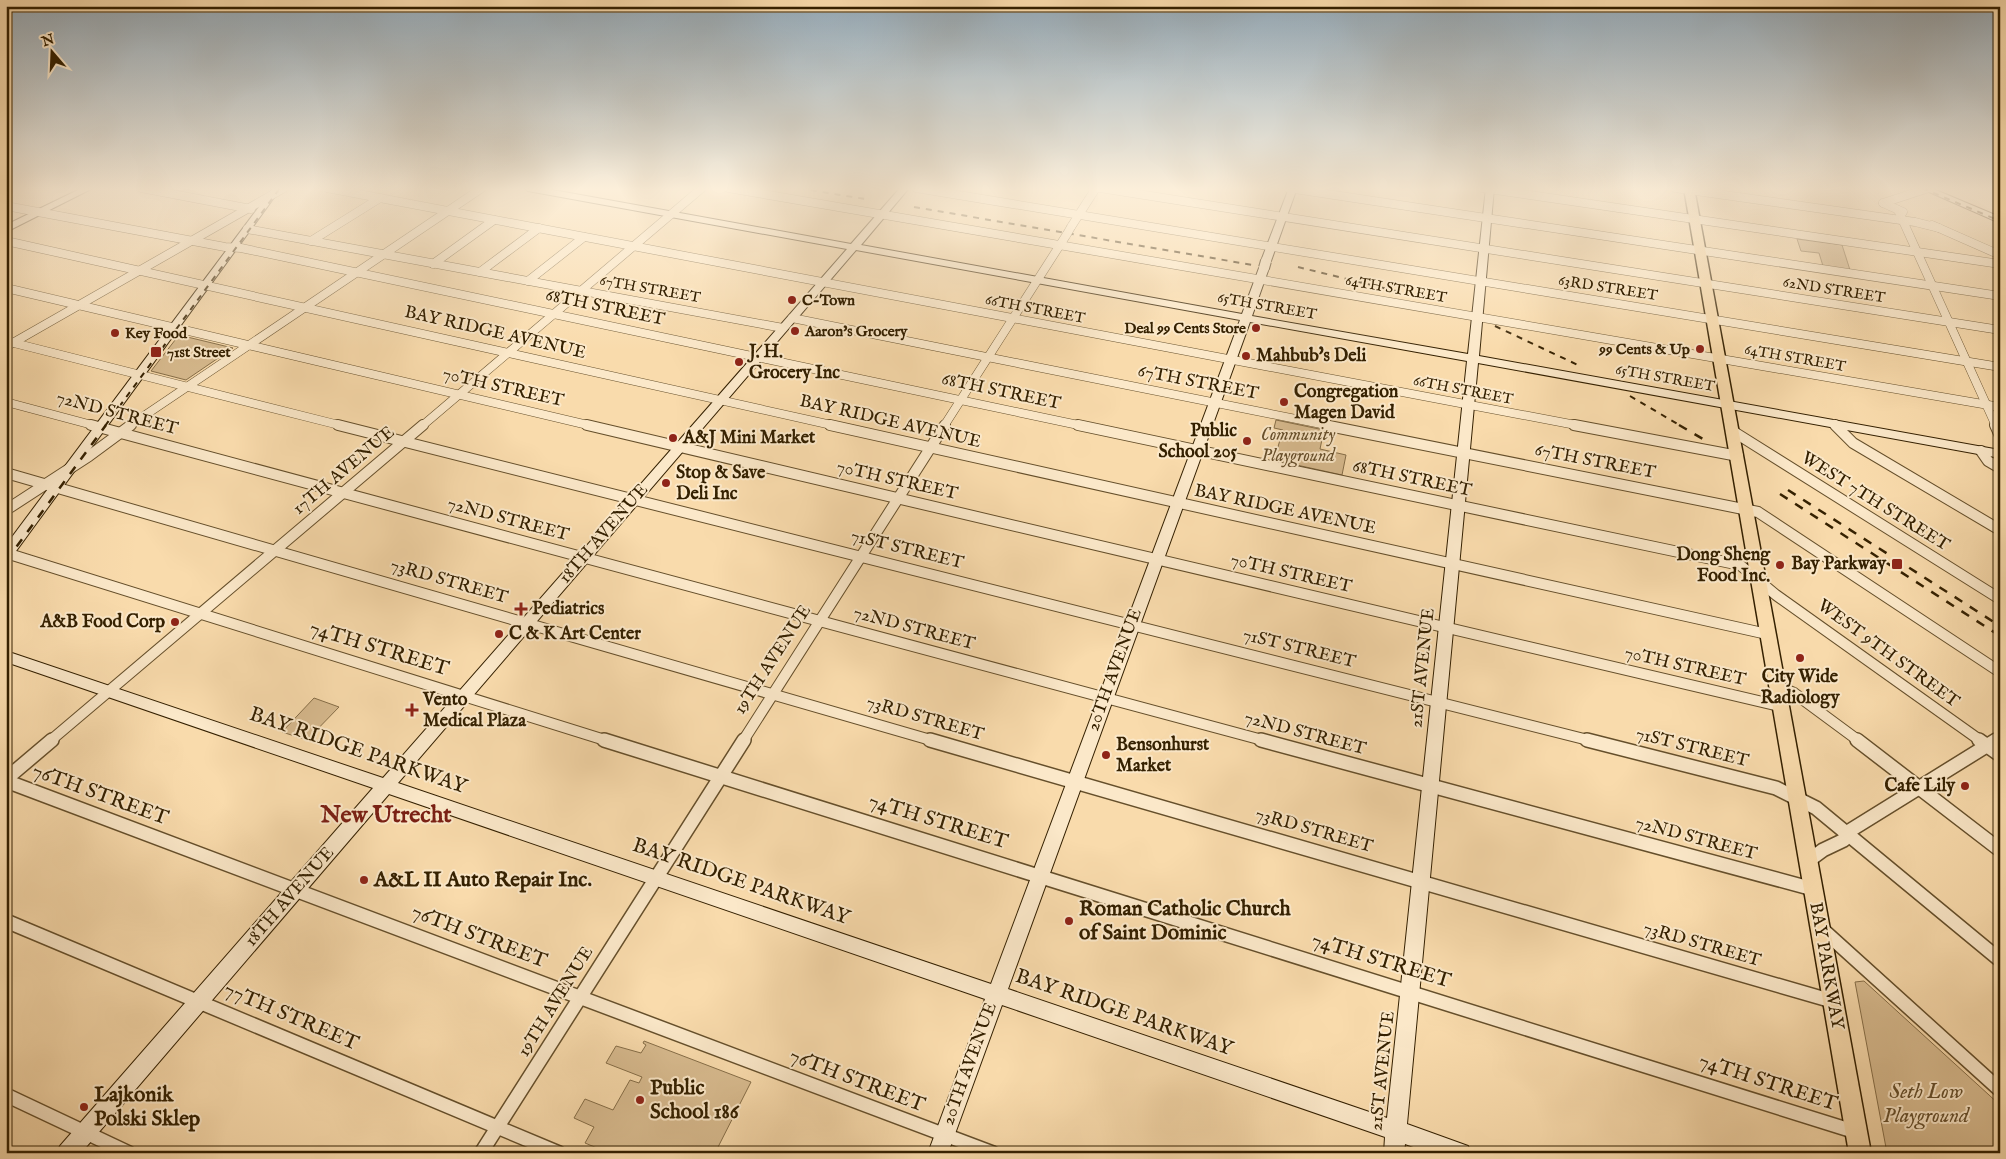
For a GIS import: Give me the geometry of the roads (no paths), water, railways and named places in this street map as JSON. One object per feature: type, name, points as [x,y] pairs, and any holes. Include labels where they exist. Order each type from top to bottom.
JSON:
[{"type":"main road","name":"BAY PARKWAY","points":[[1699,242],[1734,432],[1745,509],[1779,706],[1860,1153]]},
{"type":"street","name":"BAY RIDGE AVENUE","points":[[11,242],[1767,634]]},
{"type":"street","points":[[9,344],[189,242]]},
{"type":"street","name":"68TH STREET","points":[[205,242],[1740,565],[1757,580]]},
{"type":"street","points":[[7,554],[238,242]]},
{"type":"street","name":"67TH STREET","points":[[317,242],[783,328]]},
{"type":"street","points":[[6,510],[402,242]]},
{"type":"street","points":[[433,264],[463,242]]},
{"type":"street","points":[[480,272],[520,242]]},
{"type":"street","points":[[528,281],[578,242]]},
{"type":"street","name":"66TH STREET","points":[[612,242],[1738,456]]},
{"type":"street","name":"17TH AVENUE","points":[[6,780],[638,242]]},
{"type":"street","name":"65TH STREET","points":[[827,242],[2000,454]]},
{"type":"street","name":"18TH AVENUE","points":[[67,1153],[858,242]]},
{"type":"street","name":"64TH STREET","points":[[1043,242],[2000,407]]},
{"type":"street","name":"19TH AVENUE","points":[[481,1153],[772,693],[1062,242]]},
{"type":"street","name":"63RD STREET","points":[[1248,242],[2000,367]]},
{"type":"street","name":"20TH AVENUE","points":[[941,1144],[1273,242]]},
{"type":"street","name":"62ND STREET","points":[[1447,242],[2000,330]]},
{"type":"street","name":"21ST AVENUE","points":[[1394,1153],[1485,242]]},
{"type":"street","points":[[1647,242],[2000,296]]},
{"type":"street","points":[[1851,242],[2000,264]]},
{"type":"street","points":[[1914,242],[2000,436]]},
{"type":"street","points":[[1971,242],[2000,255]]},
{"type":"street","name":"70TH STREET","points":[[6,288],[1779,706]]},
{"type":"street","name":"67TH STREET","points":[[792,318],[1745,509],[1765,515],[2000,672]]},
{"type":"street","name":"71ST STREET","points":[[9,344],[140,375],[1776,788],[1816,808],[2000,960]]},
{"type":"street","name":"72ND STREET","points":[[6,402],[1813,889]]},
{"type":"street","points":[[1834,424],[1853,443],[2000,530]]},
{"type":"street","name":"WEST 7TH STREET","points":[[1734,432],[2000,599]]},
{"type":"street","points":[[1981,451],[1988,461],[2000,468]]},
{"type":"street","name":"73RD STREET","points":[[6,473],[1074,780],[1832,1001]]},
{"type":"street","name":"74TH STREET","points":[[7,554],[720,775],[1856,1132]]},
{"type":"street","name":"WEST 9TH STREET","points":[[1757,580],[2000,755]]},
{"type":"street","name":"BAY RIDGE PARKWAY","points":[[6,656],[1461,1153]]},
{"type":"street","points":[[1776,684],[1820,712],[2000,850]]},
{"type":"street","points":[[1808,862],[1824,850],[1844,840],[1846,833],[2000,738]]},
{"type":"street","name":"76TH STREET","points":[[6,780],[296,888],[580,997],[941,1144],[993,1153]]},
{"type":"street","name":"77TH STREET","points":[[6,921],[559,1153]]},
{"type":"street","points":[[1820,928],[2000,1090]]},
{"type":"street","points":[[6,1095],[129,1153]]},
{"type":"railway","points":[[105,426],[240,242]]},
{"type":"railway","points":[[1119,242],[1253,265]]},
{"type":"railway","points":[[1298,267],[1400,292]]},
{"type":"railway","points":[[1495,326],[1580,366]]},
{"type":"railway","points":[[1630,396],[1681,426]]},
{"type":"railway","points":[[6,561],[106,425]]},
{"type":"railway","points":[[1679,425],[1703,439]]},
{"type":"railway","points":[[1788,490],[2000,626]]},
{"type":"railway","points":[[1780,494],[2000,636]]},
{"type":"place","name":"C-Town","points":[[792,300]]},
{"type":"place","name":"Deal 99 Cents Store","points":[[1256,328]]},
{"type":"place","name":"Aaron's Grocery","points":[[795,331]]},
{"type":"place","name":"Key Food","points":[[115,333]]},
{"type":"place","name":"99 Cents & Up","points":[[1700,349]]},
{"type":"place","name":"71st Street","points":[[156,352]]},
{"type":"place","name":"Mahbub's Deli","points":[[1246,356]]},
{"type":"place","name":"J. H. Grocery Inc","points":[[739,362]]},
{"type":"place","name":"Congregation Magen David","points":[[1284,402]]},
{"type":"place","name":"A&J Mini Market","points":[[673,438]]},
{"type":"place","name":"Public School 205","points":[[1247,441]]},
{"type":"place","name":"Stop & Save Deli Inc","points":[[666,483]]},
{"type":"place","name":"Bay Parkway","points":[[1897,564]]},
{"type":"place","name":"Dong Sheng Food Inc.","points":[[1780,565]]},
{"type":"place","name":"Pediatrics","points":[[521,609]]},
{"type":"place","name":"A&B Food Corp","points":[[175,622]]},
{"type":"place","name":"C & K Art Center","points":[[499,634]]},
{"type":"place","name":"City Wide Radiology","points":[[1800,658]]},
{"type":"place","name":"Vento Medical Plaza","points":[[412,710]]},
{"type":"place","name":"Bensonhurst Market","points":[[1106,755]]},
{"type":"place","name":"Cafe Lily","points":[[1965,786]]},
{"type":"place","name":"A&L II Auto Repair Inc.","points":[[364,880]]},
{"type":"place","name":"Roman Catholic Church of Saint Dominic","points":[[1069,921]]},
{"type":"place","name":"Public School 186","points":[[640,1100]]},
{"type":"place","name":"Lajkonik Polski Sklep","points":[[84,1107]]},
{"type":"district","name":"New Utrecht","points":[[386,815]]},
{"type":"park label","name":"Community Playground","points":[[1298,445]]},
{"type":"park label","name":"Seth Low Playground","points":[[1926,1104]]}]
